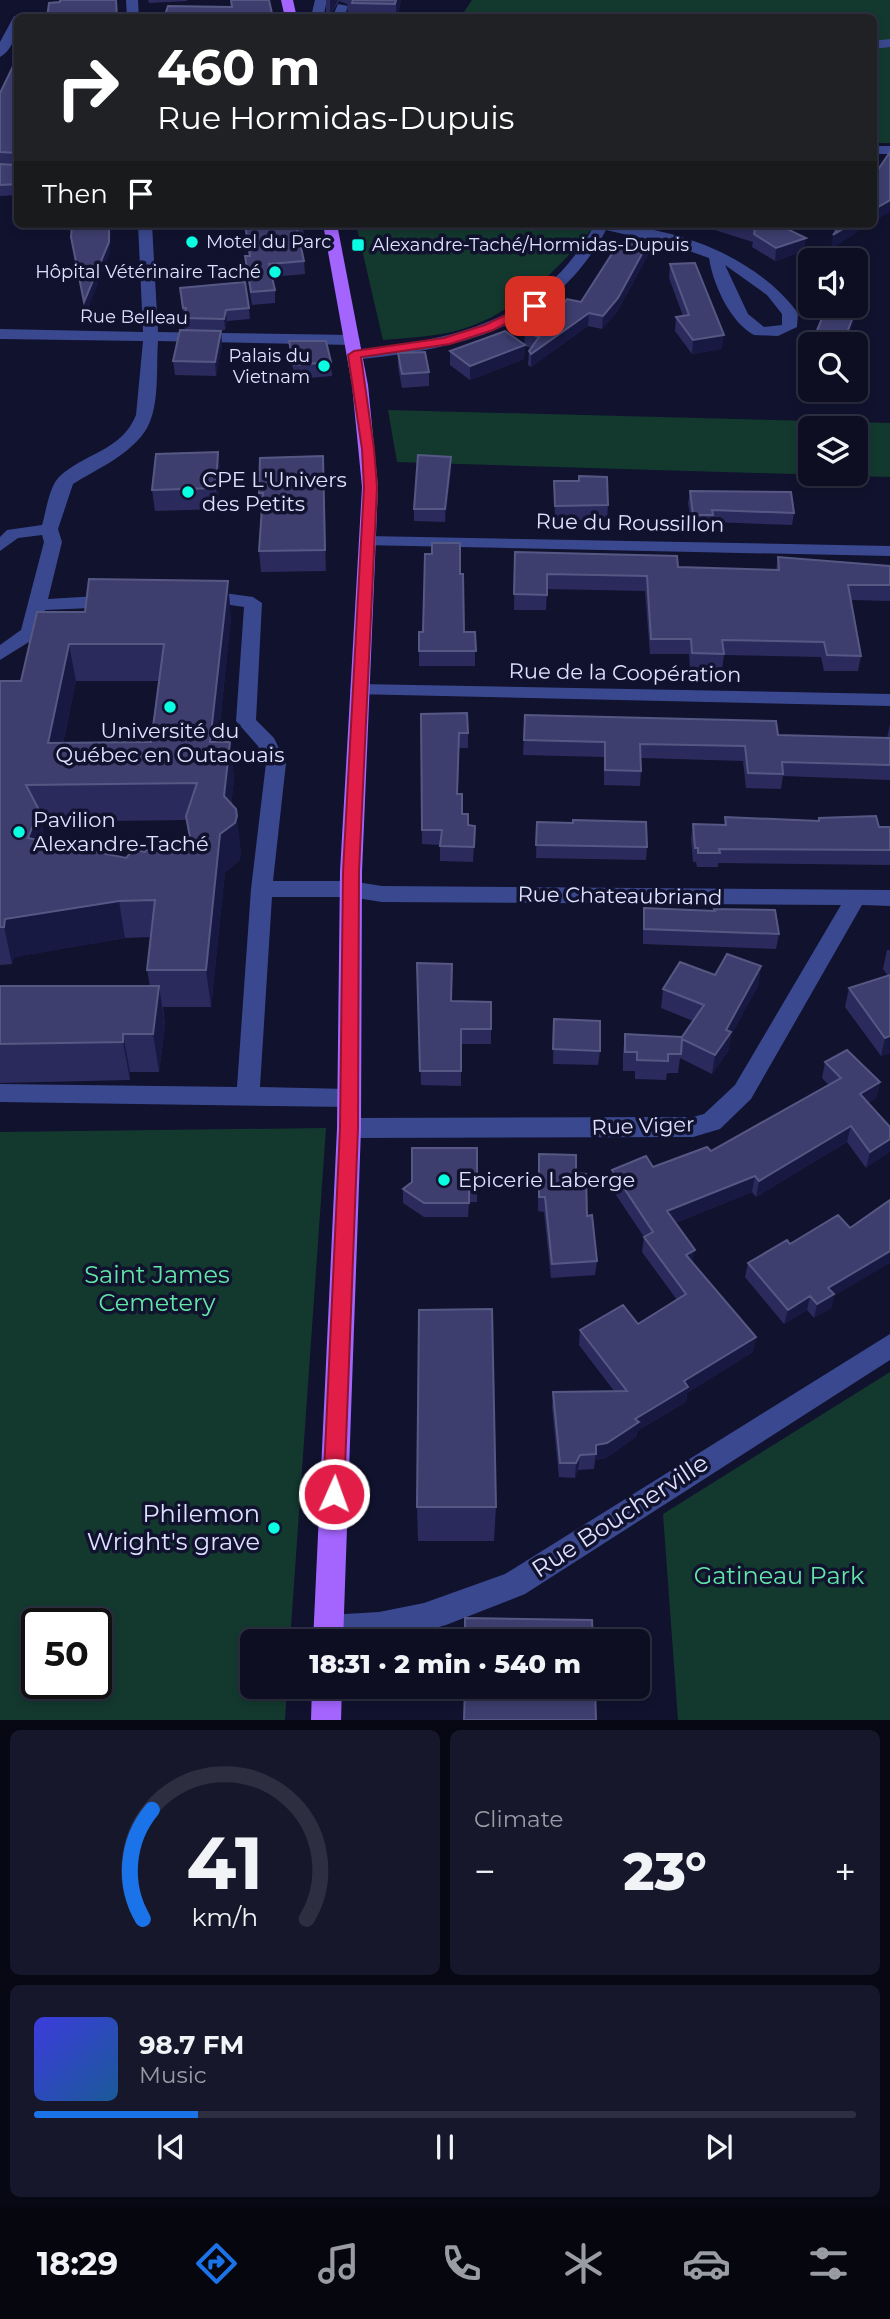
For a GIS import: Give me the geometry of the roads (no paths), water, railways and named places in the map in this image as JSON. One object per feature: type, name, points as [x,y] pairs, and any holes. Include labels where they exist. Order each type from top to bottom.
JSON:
[{"type":"main road","points":[[328,1629],[349,1128],[350,889],[368,541],[368,449],[335,228]]},
{"type":"main road","points":[[326,1720],[327,1699]]},
{"type":"street","points":[[0,53],[9,35]]},
{"type":"street","points":[[0,654],[30,633],[53,542],[50,529],[65,481],[121,447],[139,428],[144,415],[151,337],[145,228]]},
{"type":"street","name":"Rue Belleau","points":[[0,334],[151,337],[353,347],[446,342],[489,327],[535,306],[577,265],[595,241],[600,228]]},
{"type":"street","points":[[622,228],[666,237],[738,264],[762,281],[790,313],[789,327],[782,331],[760,331],[743,321],[720,277],[716,256]]},
{"type":"street","points":[[0,546],[13,534],[50,529]]},
{"type":"street","name":"Rue du Roussillon","points":[[368,541],[820,549],[827,562],[842,568],[859,569],[873,561],[882,551]]},
{"type":"street","points":[[186,595],[253,603],[246,721],[267,743],[276,764],[262,889],[248,1097]]},
{"type":"street","points":[[37,606],[133,600]]},
{"type":"street","name":"Rue de la Coopération","points":[[360,690],[890,700]]},
{"type":"street","name":"Rue Chateaubriand","points":[[262,889],[350,889],[382,894],[890,898]]},
{"type":"street","name":"Rue Viger","points":[[349,1128],[693,1127],[712,1122],[743,1092],[855,899]]},
{"type":"street","points":[[0,1093],[349,1098]]},
{"type":"street","name":"Rue Boucherville","points":[[380,1629],[450,1612],[514,1584],[890,1346]]},
{"type":"place","name":"Motel du Parc","points":[[192,242]]},
{"type":"place","name":"Alexandre-Taché/Hormidas-Dupuis","points":[[358,245]]},
{"type":"place","name":"Hôpital Vétérinaire Taché","points":[[275,272]]},
{"type":"place","name":"Palais du Vietnam","points":[[324,366]]},
{"type":"place","name":"CPE L'Univers des Petits","points":[[188,492]]},
{"type":"place","name":"Université du Québec en Outaouais","points":[[170,707]]},
{"type":"place","name":"Pavilion Alexandre-Taché","points":[[19,832]]},
{"type":"place","name":"Epicerie Laberge","points":[[444,1180]]},
{"type":"place","name":"Philemon Wright's grave","points":[[274,1528]]},
{"type":"park label","name":"Saint James Cemetery","points":[[157,1289]]},
{"type":"park label","name":"Gatineau Park","points":[[779,1576]]}]
